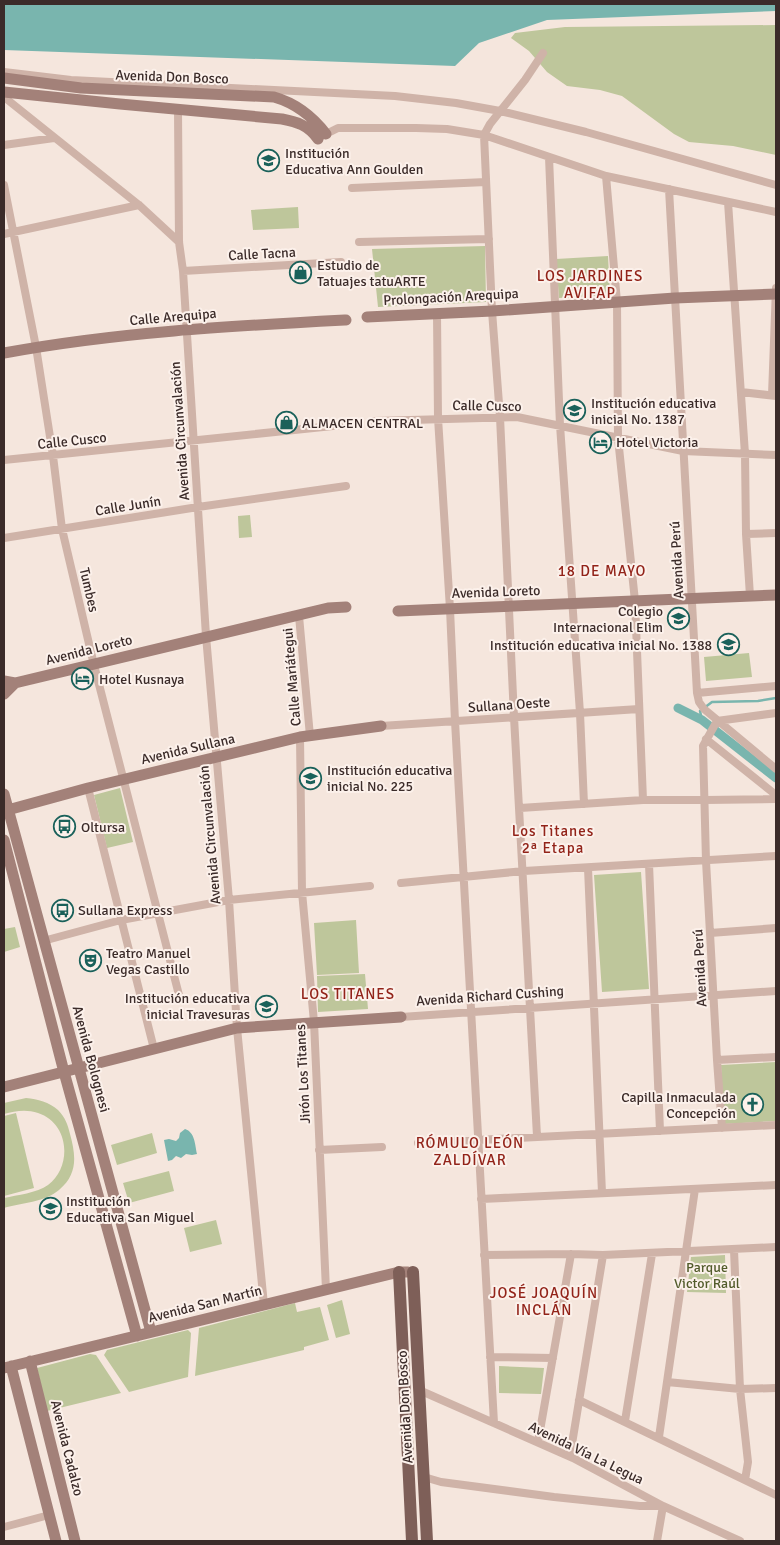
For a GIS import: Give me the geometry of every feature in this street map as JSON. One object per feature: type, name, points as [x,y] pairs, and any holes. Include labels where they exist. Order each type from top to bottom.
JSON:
[{"type":"main road","name":"Avenida Don Bosco","points":[[4,78],[81,88],[274,97],[282,99],[303,111],[314,120],[322,136]]},
{"type":"main road","name":"Avenida Don Bosco","points":[[4,92],[294,121],[322,136]]},
{"type":"main road","name":"Prolongación Arequipa","points":[[367,317],[492,311],[776,292]]},
{"type":"main road","name":"Calle Arequipa","points":[[4,353],[36,347],[187,329],[346,320]]},
{"type":"main road","name":"Avenida Loreto","points":[[398,611],[776,595]]},
{"type":"main road","name":"Avenida Loreto","points":[[4,694],[9,682],[94,664],[328,608],[346,607]]},
{"type":"main road","name":"Avenida Sullana","points":[[6,811],[88,788],[305,736],[381,726]]},
{"type":"main road","name":"Avenida Bolognesi","points":[[4,794],[6,811],[151,1332]]},
{"type":"main road","points":[[4,840],[64,1072],[137,1336]]},
{"type":"main road","name":"Avenida Richard Cushing","points":[[4,1088],[237,1028],[401,1017]]},
{"type":"main road","name":"Avenida Don Bosco","points":[[400,1272],[412,1541]]},
{"type":"main road","name":"Avenida San Martín","points":[[8,1367],[400,1272],[413,1272]]},
{"type":"main road","name":"Avenida Don Bosco","points":[[413,1272],[427,1541]]},
{"type":"main road","name":"Avenida Cadalzo","points":[[30,1361],[75,1541]]},
{"type":"main road","points":[[8,1367],[56,1541]]},
{"type":"street","points":[[537,1136],[484,135],[490,124],[543,54]]},
{"type":"street","points":[[4,72],[71,80],[395,96],[456,103],[586,132],[776,185]]},
{"type":"street","points":[[4,97],[139,205],[179,242]]},
{"type":"street","name":"Avenida Circunvalación","points":[[178,110],[179,242],[187,329],[206,636],[229,900],[237,1028],[264,1305]]},
{"type":"street","points":[[322,136],[338,128],[447,129],[484,135],[606,176],[776,212]]},
{"type":"street","points":[[4,145],[54,138]]},
{"type":"street","points":[[549,157],[560,425],[580,713],[584,804]]},
{"type":"street","points":[[606,176],[617,302],[618,438],[635,601],[643,800]]},
{"type":"street","points":[[352,188],[486,182]]},
{"type":"street","name":"Tumbes","points":[[4,185],[36,347],[54,456],[62,529],[123,780],[179,995]]},
{"type":"street","name":"Avenida Perú","points":[[669,189],[697,693],[699,702],[716,723],[703,746],[706,861],[722,1128]]},
{"type":"street","points":[[728,202],[745,454],[746,534],[750,596]]},
{"type":"street","points":[[4,234],[139,205]]},
{"type":"street","points":[[359,242],[489,239]]},
{"type":"street","name":"Calle Tacna","points":[[183,271],[342,262]]},
{"type":"street","points":[[741,392],[774,396],[776,292]]},
{"type":"street","points":[[437,314],[438,418],[494,1423]]},
{"type":"street","name":"Calle Cusco","points":[[374,421],[517,417],[683,451],[776,454]]},
{"type":"street","name":"Calle Cusco","points":[[4,460],[193,442],[352,424]]},
{"type":"street","name":"Calle Junín","points":[[4,538],[346,486]]},
{"type":"street","points":[[746,534],[776,532]]},
{"type":"street","name":"Calle Mariátegui","points":[[300,616],[305,736]]},
{"type":"street","points":[[697,693],[776,686]]},
{"type":"street","name":"Sullana Oeste","points":[[381,726],[639,709]]},
{"type":"street","points":[[716,723],[776,713]]},
{"type":"street","points":[[716,723],[776,769]]},
{"type":"street","name":"Jirón Los Titanes","points":[[305,736],[302,892],[314,1022],[326,1290]]},
{"type":"street","points":[[708,736],[776,794]]},
{"type":"street","points":[[88,788],[154,1049]]},
{"type":"street","points":[[520,808],[643,800],[776,798]]},
{"type":"street","points":[[401,883],[524,871],[776,856]]},
{"type":"street","points":[[649,864],[660,1131]]},
{"type":"street","points":[[588,868],[602,1193]]},
{"type":"street","points":[[43,941],[121,920],[229,900],[370,886]]},
{"type":"street","points":[[710,933],[776,928]]},
{"type":"street","name":"Avenida Richard Cushing","points":[[401,1017],[776,991]]},
{"type":"street","points":[[717,1060],[776,1058]]},
{"type":"street","points":[[418,1143],[776,1125]]},
{"type":"street","points":[[319,1150],[382,1147]]},
{"type":"street","points":[[481,1199],[776,1185]]},
{"type":"street","points":[[659,1437],[695,1189]]},
{"type":"street","points":[[484,1255],[652,1254],[776,1247]]},
{"type":"street","points":[[734,1250],[740,1389],[748,1462],[746,1480]]},
{"type":"street","points":[[538,1442],[571,1254]]},
{"type":"street","points":[[625,1421],[652,1254]]},
{"type":"street","points":[[570,1456],[603,1255]]},
{"type":"street","points":[[490,1357],[552,1358]]},
{"type":"street","points":[[667,1382],[740,1389],[776,1388]]},
{"type":"street","name":"Avenida Vía La Legua","points":[[419,1390],[570,1456],[663,1506],[740,1541]]},
{"type":"street","points":[[579,1400],[776,1495]]},
{"type":"street","points":[[424,1477],[441,1482],[554,1497],[640,1506],[663,1506],[657,1541]]},
{"type":"street","points":[[4,1527],[49,1515]]},
{"type":"green space","points":[[776,25],[776,155],[733,146],[689,142],[674,134],[622,96],[600,90],[567,86],[547,72],[529,51],[511,38],[515,33],[565,27]]},
{"type":"green space","points":[[298,207],[299,228],[253,230],[251,210]]},
{"type":"green space","points":[[485,246],[486,302],[378,307],[372,249]]},
{"type":"green space","points":[[608,256],[610,295],[559,298],[556,259]]},
{"type":"green space","points":[[250,515],[252,537],[239,538],[238,516]]},
{"type":"green space","points":[[749,653],[752,677],[706,681],[704,657]]},
{"type":"green space","points":[[120,788],[133,842],[107,848],[94,795]]},
{"type":"green space","points":[[641,872],[649,989],[602,992],[594,875]]},
{"type":"green space","points":[[356,920],[359,973],[317,975],[314,923]]},
{"type":"green space","points":[[15,927],[20,947],[4,952],[4,929]]},
{"type":"green space","points":[[365,974],[368,1009],[318,1012],[317,976]]},
{"type":"green space","points":[[776,1062],[776,1121],[724,1124],[721,1065]]},
{"type":"green space","points":[[26,1098],[47,1103],[55,1107],[63,1115],[72,1142],[74,1164],[70,1178],[53,1194],[40,1200],[4,1208],[4,1198],[33,1192],[48,1185],[56,1177],[64,1157],[61,1135],[48,1118],[29,1111],[16,1111],[4,1114],[4,1103]]},
{"type":"green space","points":[[16,1113],[34,1188],[4,1196],[4,1116]]},
{"type":"green space","points":[[152,1133],[157,1153],[117,1165],[111,1145]]},
{"type":"green space","points":[[169,1171],[174,1191],[129,1203],[123,1183]]},
{"type":"green space","points":[[216,1220],[222,1244],[190,1252],[184,1228]]},
{"type":"green space","name":"Parque Victor Raúl","points":[[725,1255],[726,1293],[687,1292],[691,1257]]},
{"type":"green space","points":[[342,1300],[350,1334],[336,1338],[327,1305]]},
{"type":"green space","points":[[295,1303],[297,1312],[320,1307],[329,1340],[304,1347],[304,1350],[195,1376],[199,1328]]},
{"type":"green space","points":[[188,1330],[191,1333],[188,1377],[129,1392],[104,1355],[107,1350]]},
{"type":"green space","points":[[90,1354],[96,1355],[121,1393],[47,1411],[37,1368]]},
{"type":"green space","points":[[499,1366],[544,1368],[541,1394],[499,1393]]},
{"type":"water","points":[[4,4],[776,4],[776,11],[547,20],[479,43],[455,66],[4,50]]},
{"type":"water","points":[[185,1129],[193,1136],[197,1154],[186,1154],[181,1158],[176,1156],[168,1161],[164,1140],[176,1141],[180,1133]]},
{"type":"waterway","points":[[702,720],[700,711],[712,702],[758,701],[776,698]]},
{"type":"waterway","points":[[678,708],[702,720],[776,778]]},
{"type":"place","name":"Institución Educativa Ann Goulden","points":[[269,161]]},
{"type":"place","name":"Estudio de Tatuajes tatuARTE","points":[[301,273]]},
{"type":"place","name":"Institución educativa inicial No. 1387","points":[[575,411]]},
{"type":"place","name":"ALMACEN CENTRAL","points":[[286,423]]},
{"type":"place","name":"Hotel Victoria","points":[[600,442]]},
{"type":"place","name":"Colegio Internacional Elim","points":[[679,619]]},
{"type":"place","name":"Institución educativa inicial No. 1388","points":[[728,645]]},
{"type":"place","name":"Hotel Kusnaya","points":[[83,679]]},
{"type":"place","name":"Institución educativa inicial No. 225","points":[[311,778]]},
{"type":"place","name":"Oltursa","points":[[65,827]]},
{"type":"place","name":"Sullana Express","points":[[62,910]]},
{"type":"place","name":"Teatro Manuel Vegas Castillo","points":[[90,961]]},
{"type":"place","name":"Institución educativa inicial Travesuras","points":[[266,1006]]},
{"type":"place","name":"Capilla Inmaculada Concepción","points":[[752,1105]]},
{"type":"place","name":"Institución Educativa San Miguel","points":[[50,1209]]},
{"type":"district","name":"LOS JARDINES AVIFAP","points":[[590,284]]},
{"type":"district","name":"18 DE MAYO","points":[[602,571]]},
{"type":"district","name":"Los Titanes 2ª Etapa","points":[[553,840]]},
{"type":"district","name":"LOS TITANES","points":[[348,994]]},
{"type":"district","name":"RÓMULO LEÓN ZALDÍVAR","points":[[470,1152]]},
{"type":"district","name":"JOSÉ JOAQUÍN INCLÁN","points":[[544,1302]]}]
